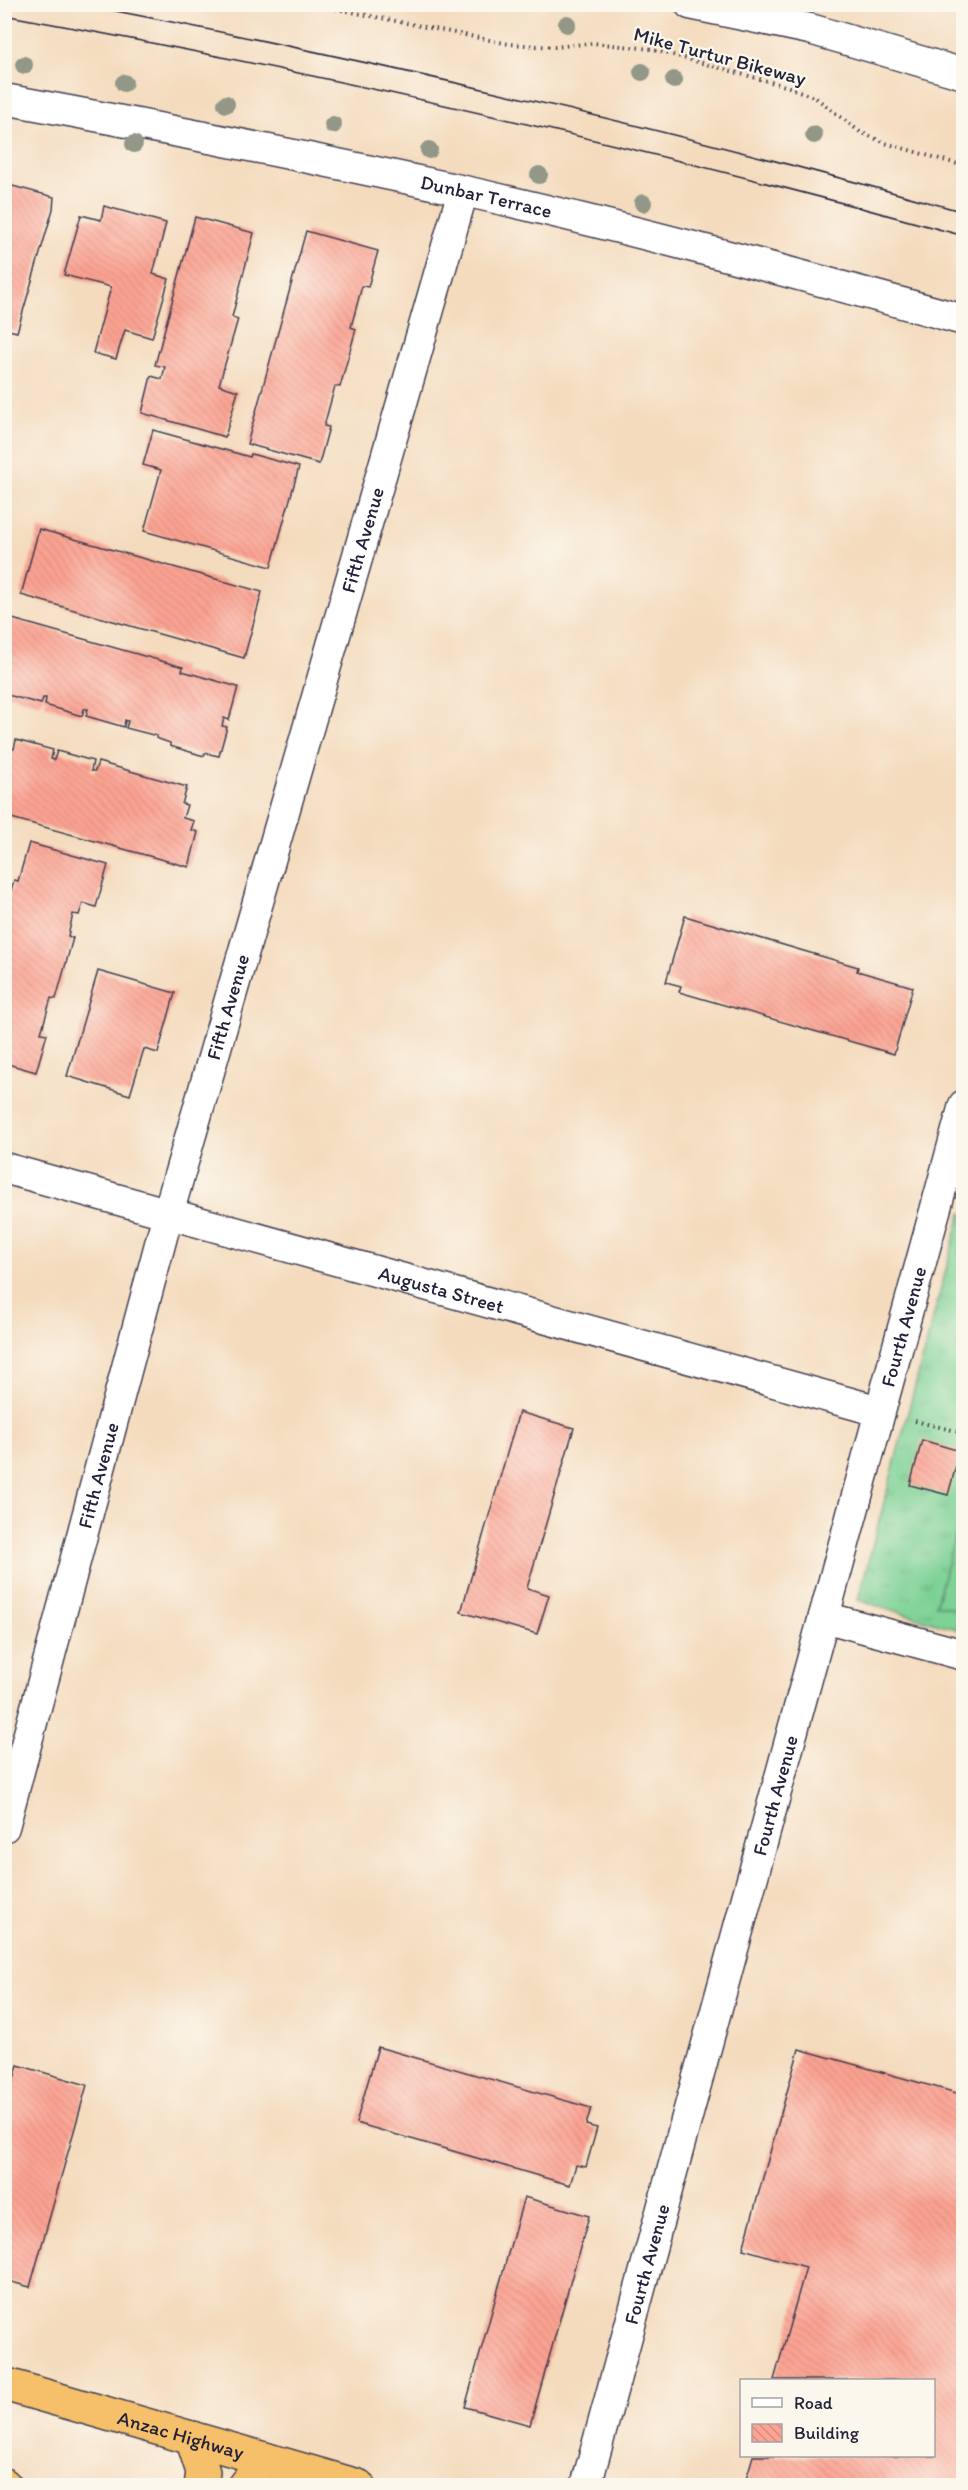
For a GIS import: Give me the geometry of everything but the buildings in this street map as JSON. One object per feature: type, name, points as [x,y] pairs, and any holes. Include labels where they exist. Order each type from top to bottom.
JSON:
[{"type":"highway","name":"Anzac Highway","points":[[4,2384],[358,2486]]},
{"type":"highway","points":[[192,2438],[203,2472],[201,2486]]},
{"type":"highway","points":[[244,2486],[265,2459]]},
{"type":"street","points":[[690,4],[813,17],[963,74]]},
{"type":"street","name":"Dunbar Terrace","points":[[4,99],[142,124],[462,191],[794,274],[963,320]]},
{"type":"street","name":"Fifth Avenue","points":[[4,1827],[168,1214],[462,191]]},
{"type":"street","name":"Fourth Avenue","points":[[586,2486],[879,1412],[952,1192],[963,1105]]},
{"type":"street","name":"Augusta Street","points":[[4,1168],[879,1412]]},
{"type":"street","points":[[824,1617],[963,1655]]},
{"type":"path","name":"Mike Turtur Bikeway","points":[[312,4],[509,44],[554,47],[593,43],[651,49],[789,87],[816,98],[860,132],[885,143],[963,166]]},
{"type":"path","points":[[879,1412],[963,1433]]},
{"type":"green space","points":[[961,1213],[964,1214],[963,1631],[858,1600]]},
{"type":"green space","points":[[963,1507],[963,1612],[936,1604]]},
{"type":"tram line","points":[[80,4],[302,49],[524,99],[744,153],[964,212]]},
{"type":"tram line","points":[[4,15],[246,62],[487,115],[726,173],[964,236]]}]
